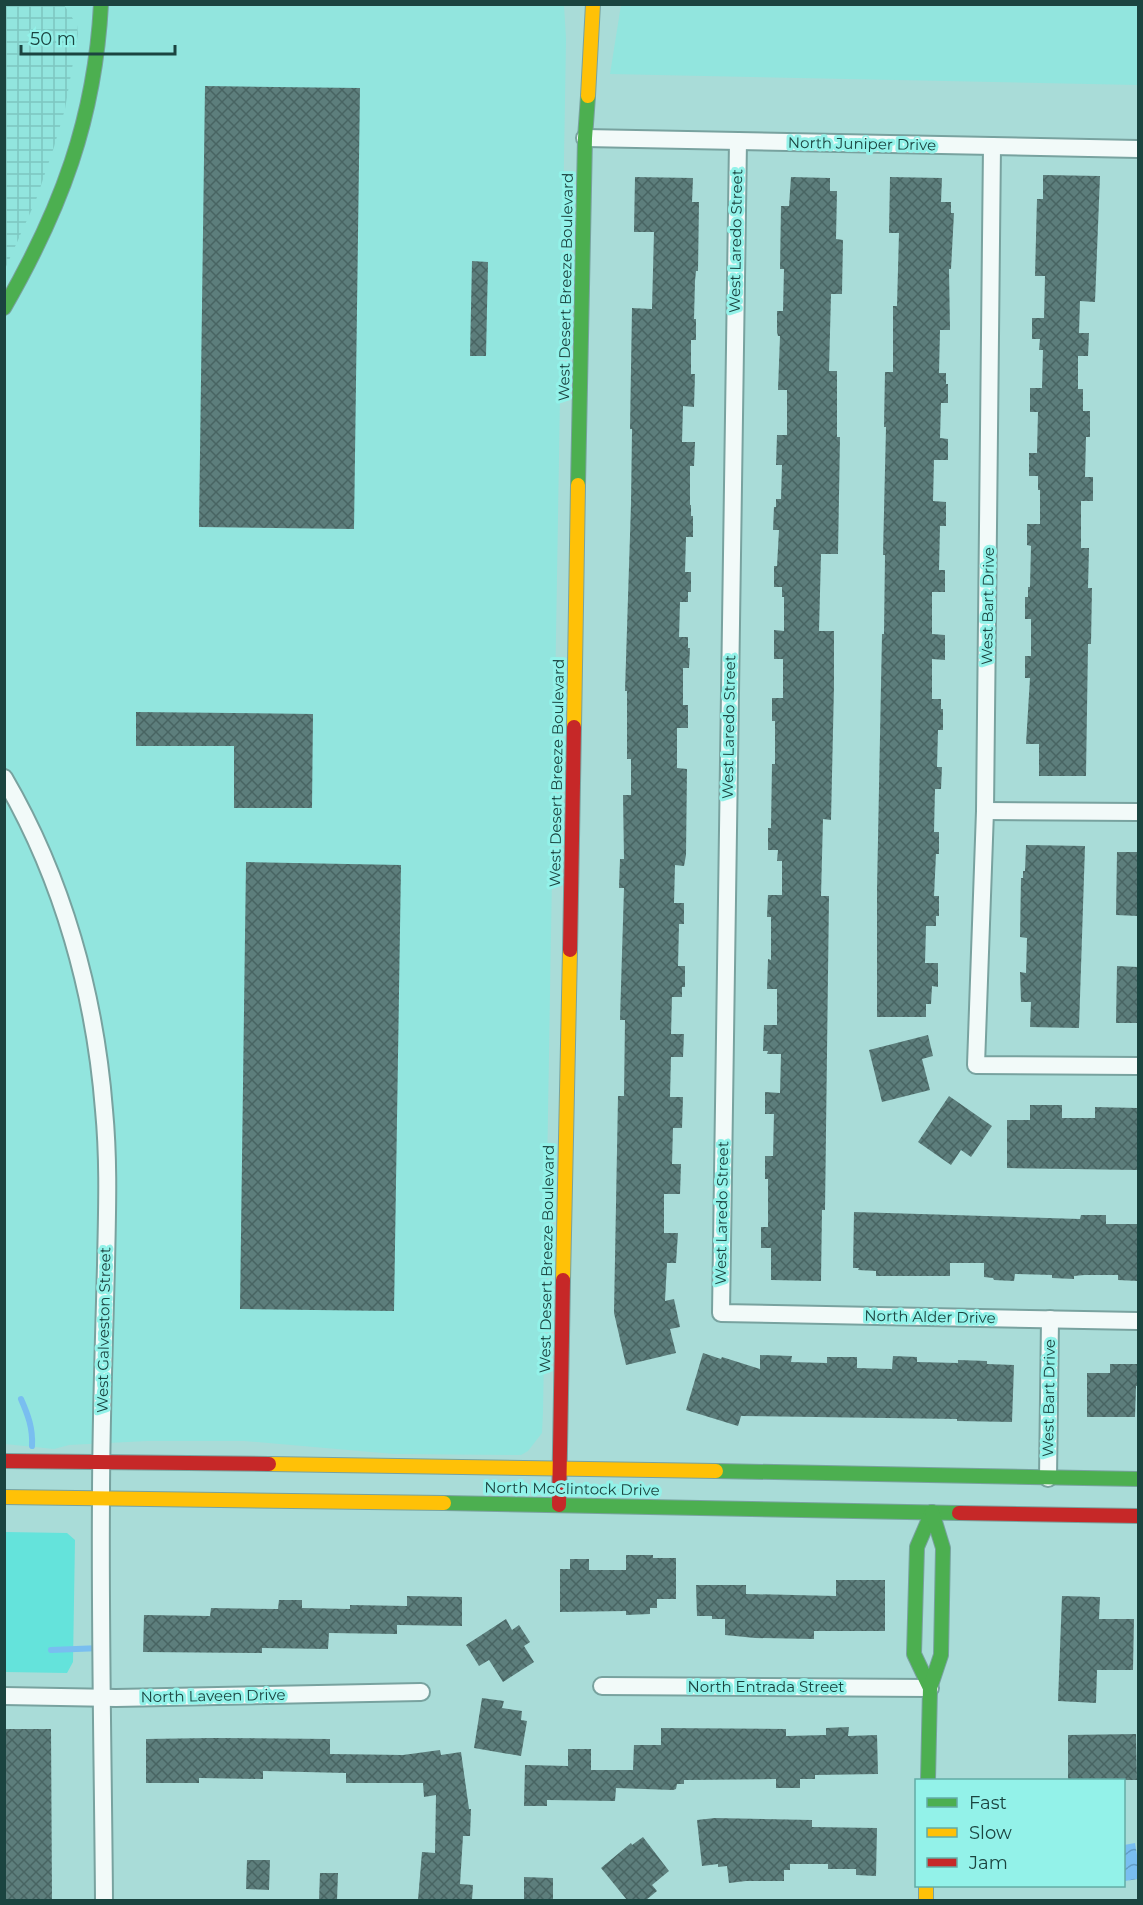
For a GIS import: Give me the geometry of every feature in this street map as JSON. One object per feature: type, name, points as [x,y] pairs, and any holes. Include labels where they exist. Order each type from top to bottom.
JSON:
[{"type":"street","points":[[4,308],[43,238],[72,160],[95,70],[101,29],[100,4]]},
{"type":"street","name":"West Desert Breeze Boulevard","points":[[559,1505],[585,138],[593,4]]},
{"type":"street","name":"North Juniper Drive","points":[[585,138],[1138,149]]},
{"type":"street","name":"West Laredo Street","points":[[721,1313],[738,141]]},
{"type":"street","name":"West Bart Drive","points":[[992,146],[986,811],[976,1065],[1138,1066]]},
{"type":"street","name":"West Galveston Street","points":[[4,778],[16,797],[45,861],[74,943],[86,987],[101,1073],[108,1177],[101,1499],[104,1900]]},
{"type":"street","points":[[986,811],[1138,812]]},
{"type":"street","name":"North Alder Drive","points":[[721,1313],[1138,1321]]},
{"type":"street","name":"West Bart Drive","points":[[1048,1478],[1050,1319]]},
{"type":"street","name":"North McClintock Drive","points":[[4,1461],[560,1468],[1138,1479]]},
{"type":"street","name":"North McClintock Drive","points":[[4,1497],[1138,1516]]},
{"type":"street","points":[[930,1688],[914,1654],[917,1547],[932,1512]]},
{"type":"street","points":[[928,1779],[930,1688],[941,1655],[943,1548],[932,1512]]},
{"type":"street","name":"North Entrada Street","points":[[603,1686],[930,1688]]},
{"type":"street","name":"North Laveen Drive","points":[[4,1696],[102,1698],[421,1692]]},
{"type":"shaded area","points":[[5,4],[64,5],[77,25],[78,34],[65,109],[54,147],[36,200],[5,269]]},
{"type":"shaded area","points":[[5,5],[564,5],[566,39],[543,1412],[542,1433],[528,1451],[521,1455],[394,1454],[244,1441],[147,1441],[69,1445],[54,1449],[5,1444]]},
{"type":"shaded area","points":[[621,5],[1138,5],[1138,85],[610,74]]},
{"type":"shaded area","points":[[5,1532],[67,1533],[75,1540],[73,1662],[67,1673],[5,1672]]},
{"type":"water","points":[[1135,1843],[1138,1879],[1125,1881],[1125,1845]]},
{"type":"building","points":[[205,86],[360,88],[354,529],[199,527]]},
{"type":"building","points":[[1043,175],[1100,176],[1095,302],[1080,301],[1079,333],[1089,333],[1088,356],[1078,356],[1078,389],[1083,389],[1083,411],[1090,411],[1090,437],[1086,437],[1085,477],[1093,477],[1093,501],[1081,501],[1081,548],[1089,548],[1088,588],[1092,588],[1091,644],[1088,644],[1086,776],[1039,776],[1039,744],[1026,744],[1030,678],[1025,678],[1025,656],[1031,656],[1031,619],[1025,619],[1025,597],[1028,597],[1028,587],[1030,587],[1031,546],[1027,545],[1027,524],[1040,524],[1038,476],[1029,476],[1029,453],[1037,453],[1038,412],[1030,412],[1030,388],[1042,388],[1043,350],[1039,350],[1040,339],[1032,339],[1032,318],[1044,318],[1045,276],[1035,276],[1037,199],[1043,199]]},
{"type":"building","points":[[635,177],[693,178],[692,202],[699,202],[698,271],[696,271],[695,281],[694,319],[696,319],[696,340],[691,340],[691,374],[695,374],[694,407],[683,406],[682,442],[695,442],[694,466],[690,466],[693,537],[686,537],[685,572],[691,572],[691,592],[688,592],[688,602],[680,602],[679,637],[688,637],[688,648],[690,648],[689,668],[683,668],[683,705],[688,705],[688,728],[677,728],[677,768],[687,769],[686,855],[684,866],[675,865],[674,903],[684,903],[684,924],[679,924],[678,966],[685,966],[685,987],[682,987],[682,997],[672,997],[671,1034],[684,1034],[683,1057],[671,1057],[670,1097],[683,1097],[682,1128],[673,1128],[672,1164],[681,1164],[680,1194],[664,1194],[664,1233],[678,1233],[676,1263],[667,1263],[665,1301],[674,1299],[680,1327],[670,1329],[676,1353],[626,1365],[614,1313],[618,1096],[624,1096],[625,1020],[620,1020],[624,888],[619,888],[620,859],[624,859],[623,795],[631,795],[631,759],[627,759],[627,691],[625,691],[631,504],[632,308],[652,309],[654,232],[634,232]]},
{"type":"building","points":[[791,177],[830,178],[830,191],[837,191],[836,239],[843,240],[842,294],[831,294],[829,371],[837,371],[837,437],[840,437],[838,554],[821,554],[819,631],[834,631],[831,820],[823,819],[821,896],[829,896],[825,1210],[822,1210],[821,1281],[771,1280],[771,1248],[761,1248],[761,1227],[768,1227],[768,1179],[765,1179],[765,1156],[773,1156],[774,1114],[765,1114],[765,1092],[780,1093],[781,1054],[767,1054],[768,1051],[763,1051],[764,1025],[777,1025],[777,989],[767,989],[768,959],[771,960],[771,917],[767,917],[768,895],[782,895],[782,861],[777,861],[778,850],[768,850],[768,828],[771,828],[772,764],[775,764],[775,721],[772,721],[772,698],[783,698],[783,659],[774,659],[774,630],[784,631],[784,597],[782,597],[782,587],[774,587],[774,566],[777,566],[779,530],[773,530],[776,499],[781,499],[782,465],[776,465],[777,435],[787,435],[787,390],[778,390],[780,336],[777,332],[777,311],[783,311],[784,269],[780,269],[781,206],[789,206]]},
{"type":"building","points":[[890,177],[942,178],[941,202],[951,202],[951,213],[954,213],[951,269],[949,269],[950,330],[940,330],[939,373],[946,373],[948,403],[941,403],[940,438],[948,439],[948,460],[934,460],[933,501],[946,502],[946,526],[940,526],[939,570],[945,570],[945,592],[932,592],[932,634],[945,635],[945,660],[932,659],[932,699],[941,699],[943,730],[938,730],[937,767],[942,767],[941,789],[935,789],[934,832],[939,832],[934,896],[939,896],[939,916],[936,916],[936,926],[926,926],[925,963],[938,963],[938,987],[932,986],[931,1004],[926,1004],[926,1017],[877,1017],[877,890],[885,555],[883,555],[885,372],[893,372],[893,306],[897,306],[899,233],[889,233]]},
{"type":"building","points":[[472,261],[488,262],[486,356],[470,356]]},
{"type":"building","points":[[136,712],[313,714],[312,808],[234,808],[234,746],[136,746]]},
{"type":"building","points":[[1026,845],[1085,846],[1079,1028],[1030,1027],[1031,1002],[1021,1002],[1020,972],[1026,973],[1027,938],[1020,937],[1021,878],[1025,871]]},
{"type":"building","points":[[1117,852],[1138,852],[1138,916],[1116,915]]},
{"type":"building","points":[[246,862],[401,865],[394,1311],[240,1309]]},
{"type":"building","points":[[1117,966],[1138,967],[1138,1023],[1116,1023]]},
{"type":"building","points":[[928,1035],[933,1056],[922,1059],[930,1090],[882,1102],[869,1050]]},
{"type":"building","points":[[949,1096],[992,1126],[971,1157],[961,1150],[951,1165],[918,1142]]},
{"type":"building","points":[[1030,1105],[1062,1105],[1062,1118],[1095,1118],[1095,1107],[1138,1108],[1138,1170],[1007,1168],[1007,1120],[1030,1120]]},
{"type":"building","points":[[854,1212],[1080,1219],[1081,1215],[1106,1215],[1106,1224],[1138,1224],[1138,1281],[1118,1280],[1118,1275],[1084,1275],[1074,1276],[1074,1279],[1052,1278],[1052,1275],[1015,1274],[1014,1281],[994,1280],[984,1277],[984,1263],[950,1263],[950,1276],[876,1276],[876,1271],[853,1268]]},
{"type":"building","points":[[703,1353],[760,1369],[760,1355],[792,1356],[791,1362],[827,1363],[827,1357],[857,1357],[857,1368],[892,1369],[893,1356],[917,1357],[917,1362],[958,1363],[958,1360],[1014,1365],[1012,1422],[741,1416],[738,1426],[686,1410]]},
{"type":"building","points":[[1110,1364],[1138,1364],[1135,1417],[1087,1417],[1087,1373],[1110,1373]]},
{"type":"building","points":[[626,1555],[676,1558],[676,1599],[657,1599],[657,1608],[650,1608],[650,1614],[626,1615],[626,1611],[560,1612],[560,1569],[570,1569],[570,1559],[589,1559],[589,1570],[626,1570]]},
{"type":"building","points":[[836,1580],[885,1580],[885,1631],[814,1631],[814,1639],[755,1638],[725,1635],[725,1619],[697,1616],[696,1585],[746,1585],[746,1594],[836,1596]]},
{"type":"building","points":[[407,1596],[462,1597],[462,1626],[397,1625],[397,1634],[329,1633],[328,1649],[262,1648],[262,1653],[143,1652],[144,1615],[210,1616],[211,1608],[278,1609],[279,1600],[302,1600],[302,1608],[350,1609],[350,1605],[407,1606]]},
{"type":"building","points":[[1062,1596],[1100,1597],[1099,1619],[1134,1619],[1133,1670],[1097,1670],[1096,1703],[1058,1701]]},
{"type":"building","points":[[506,1619],[512,1630],[519,1625],[530,1642],[524,1646],[534,1662],[503,1682],[489,1660],[479,1666],[466,1645]]},
{"type":"building","points":[[482,1698],[504,1701],[502,1708],[522,1711],[521,1720],[527,1721],[521,1756],[474,1748]]},
{"type":"building","points":[[849,1727],[848,1736],[877,1735],[878,1774],[815,1775],[815,1779],[800,1779],[800,1788],[776,1788],[776,1779],[684,1780],[684,1784],[677,1784],[676,1789],[673,1790],[616,1788],[615,1801],[547,1800],[547,1806],[524,1806],[525,1765],[568,1766],[568,1749],[591,1749],[591,1770],[633,1770],[634,1745],[661,1745],[661,1728],[786,1729],[786,1736],[826,1735],[826,1728]]},
{"type":"building","points":[[4,1729],[51,1729],[52,1900],[6,1900]]},
{"type":"building","points":[[1136,1734],[1137,1780],[1068,1779],[1068,1735]]},
{"type":"building","points":[[146,1739],[330,1739],[330,1754],[403,1755],[440,1750],[441,1755],[461,1752],[469,1809],[471,1809],[470,1836],[463,1836],[460,1884],[473,1885],[472,1900],[418,1900],[422,1852],[435,1853],[436,1795],[424,1797],[423,1783],[346,1783],[346,1773],[263,1771],[263,1779],[199,1778],[199,1783],[146,1783]]},
{"type":"building","points":[[715,1818],[812,1820],[812,1827],[877,1828],[876,1876],[856,1875],[856,1869],[828,1869],[828,1864],[790,1864],[790,1870],[784,1870],[784,1881],[729,1883],[727,1866],[718,1867],[718,1864],[702,1866],[697,1820]]},
{"type":"building","points":[[643,1837],[669,1871],[652,1885],[657,1891],[646,1900],[627,1900],[601,1868],[631,1843],[632,1845]]},
{"type":"building","points":[[247,1860],[270,1860],[269,1890],[246,1889]]},
{"type":"building","points":[[320,1873],[338,1873],[337,1900],[319,1900]]},
{"type":"building","points":[[524,1877],[553,1878],[553,1900],[524,1900]]},
{"type":"waterway","points":[[21,1399],[30,1422],[32,1446]]},
{"type":"waterway","points":[[51,1650],[101,1648]]},
{"type":"traffic: fast","points":[[4,308],[42,235],[72,162],[91,86],[101,4]]},
{"type":"traffic: fast","points":[[578,485],[585,138],[588,96]]},
{"type":"traffic: fast","points":[[716,1471],[1138,1479]]},
{"type":"traffic: fast","points":[[444,1503],[959,1513]]},
{"type":"traffic: fast","points":[[930,1688],[914,1654],[917,1547],[932,1512]]},
{"type":"traffic: fast","points":[[928,1779],[930,1688],[941,1655],[943,1548],[932,1512]]},
{"type":"traffic: slow","points":[[588,96],[593,4]]},
{"type":"traffic: slow","points":[[574,727],[578,485]]},
{"type":"traffic: slow","points":[[563,1280],[570,950]]},
{"type":"traffic: slow","points":[[269,1464],[716,1471]]},
{"type":"traffic: slow","points":[[4,1497],[444,1503]]},
{"type":"traffic: slow","points":[[926,1887],[926,1900]]},
{"type":"traffic: jam","points":[[570,950],[574,727]]},
{"type":"traffic: jam","points":[[559,1505],[563,1280]]},
{"type":"traffic: jam","points":[[4,1461],[269,1464]]},
{"type":"traffic: jam","points":[[959,1513],[1138,1516]]}]
